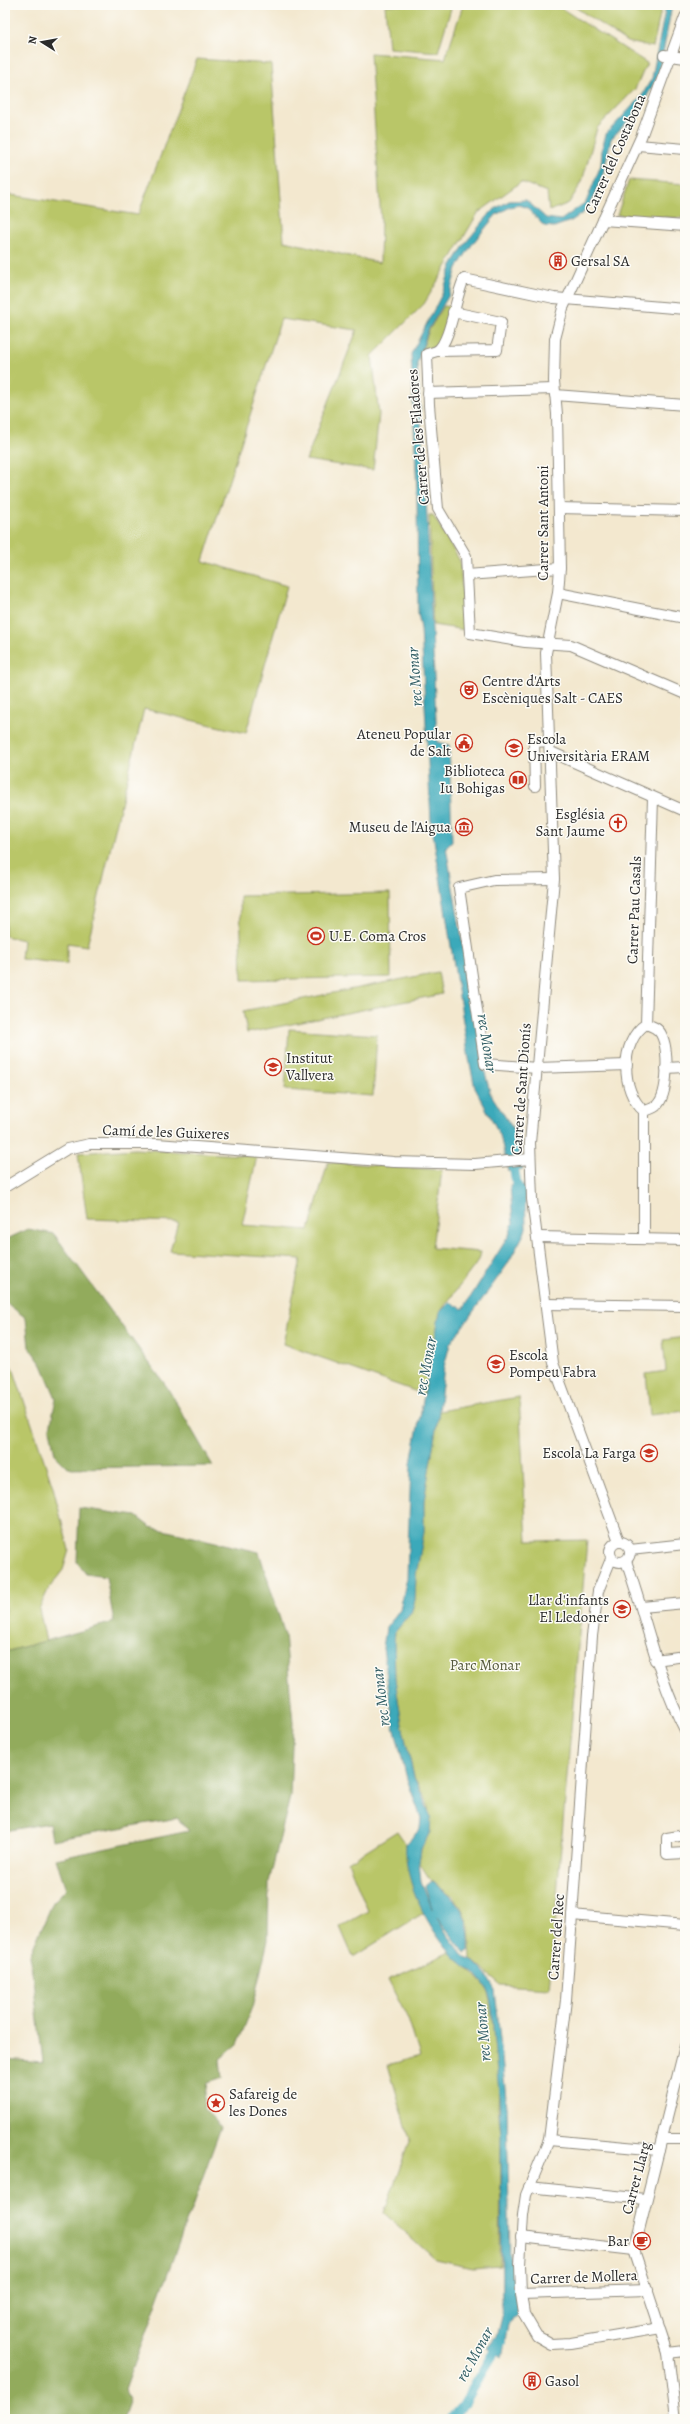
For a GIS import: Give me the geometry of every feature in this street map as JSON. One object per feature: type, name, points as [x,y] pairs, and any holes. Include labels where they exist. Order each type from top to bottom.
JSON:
[{"type":"street","name":"Carrer del Costabona","points":[[567,300],[638,145],[667,56],[685,17]]},
{"type":"street","points":[[667,56],[685,58]]},
{"type":"street","points":[[638,145],[685,149]]},
{"type":"street","points":[[603,220],[685,226]]},
{"type":"street","points":[[437,351],[446,342],[453,312],[462,284],[464,279],[468,278],[567,300],[685,309]]},
{"type":"street","name":"Carrer Sant Antoni","points":[[550,746],[546,653],[558,592],[560,568],[555,339],[567,300]]},
{"type":"street","points":[[437,351],[496,350],[501,322],[453,312]]},
{"type":"street","name":"Carrer de les Filadores","points":[[437,351],[427,354],[428,393],[438,509],[466,556],[470,633],[525,642],[549,643]]},
{"type":"street","points":[[428,393],[555,392],[685,405]]},
{"type":"street","points":[[559,508],[685,511]]},
{"type":"street","points":[[467,575],[560,568]]},
{"type":"street","points":[[558,592],[685,618]]},
{"type":"street","points":[[549,643],[571,645],[685,694]]},
{"type":"street","points":[[536,786],[534,742],[550,746],[653,798],[685,811]]},
{"type":"street","name":"Carrer de Sant Dionís","points":[[550,746],[554,879],[528,1159],[553,1363],[619,1541]]},
{"type":"street","name":"Carrer Pau Casals","points":[[646,1024],[653,798]]},
{"type":"street","points":[[554,879],[494,880],[459,888],[485,1064],[537,1068],[627,1065]]},
{"type":"street","points":[[646,1024],[655,1028],[662,1035],[666,1068],[661,1100],[651,1109],[644,1111],[638,1106],[630,1092],[627,1055],[632,1038],[638,1029],[646,1024]]},
{"type":"street","points":[[666,1068],[685,1068]]},
{"type":"street","points":[[644,1111],[644,1239]]},
{"type":"street","name":"Camí de les Guixeres","points":[[5,1187],[67,1149],[90,1144],[157,1144],[394,1162],[475,1164],[528,1159]]},
{"type":"street","points":[[538,1238],[685,1240]]},
{"type":"street","points":[[546,1304],[685,1306]]},
{"type":"street","points":[[619,1541],[624,1542],[630,1550],[630,1556],[626,1561],[618,1563],[611,1559],[609,1552],[611,1545],[619,1541]]},
{"type":"street","points":[[630,1550],[685,1544]]},
{"type":"street","name":"Carrer del Rec","points":[[611,1559],[598,1591],[592,1636],[566,2000],[549,2140],[526,2195],[521,2237],[521,2294],[524,2314],[537,2336],[551,2344],[571,2343],[660,2328]]},
{"type":"street","points":[[626,1561],[642,1607],[655,1660],[674,1709],[685,1730]]},
{"type":"street","points":[[642,1607],[685,1603]]},
{"type":"street","points":[[655,1660],[685,1656]]},
{"type":"street","points":[[685,1835],[667,1838],[667,1854],[685,1853]]},
{"type":"street","points":[[572,1915],[685,1925]]},
{"type":"street","name":"Carrer Llarg","points":[[634,2250],[645,2200],[685,2046]]},
{"type":"street","points":[[662,2139],[685,2139]]},
{"type":"street","points":[[549,2140],[659,2150]]},
{"type":"street","points":[[529,2187],[645,2200]]},
{"type":"street","points":[[521,2237],[634,2250],[668,2353],[676,2419]]},
{"type":"street","name":"Carrer de Mollera","points":[[521,2294],[648,2290]]},
{"type":"street","points":[[668,2353],[685,2351]]},
{"type":"green space","points":[[385,5],[452,5],[438,52],[389,48]]},
{"type":"green space","points":[[463,5],[556,5],[647,63],[635,89],[597,128],[582,182],[569,203],[549,211],[547,192],[521,182],[478,213],[424,304],[372,356],[379,414],[373,470],[306,460],[357,330],[281,319],[203,561],[287,586],[246,733],[144,709],[87,946],[67,943],[67,964],[21,959],[23,940],[5,936],[5,194],[138,215],[197,59],[271,64],[284,241],[380,263],[381,221],[370,53],[445,59]]},
{"type":"green space","points":[[572,5],[662,5],[653,47],[627,42]]},
{"type":"green space","points":[[629,180],[685,184],[685,218],[617,215]]},
{"type":"green space","points":[[444,306],[450,307],[440,346],[422,350],[429,330]]},
{"type":"green space","points":[[429,515],[433,515],[460,561],[465,630],[433,625]]},
{"type":"green space","name":"U.E. Coma Cros","points":[[390,893],[391,977],[242,980],[240,896]]},
{"type":"green space","points":[[438,972],[442,994],[247,1033],[243,1011]]},
{"type":"green space","points":[[289,1029],[377,1035],[373,1096],[285,1090]]},
{"type":"green space","points":[[135,1149],[257,1156],[242,1225],[309,1230],[328,1162],[442,1170],[432,1248],[481,1252],[479,1260],[440,1312],[428,1378],[423,1394],[283,1344],[301,1259],[170,1251],[178,1222],[87,1219],[78,1153]]},
{"type":"green space","points":[[28,1229],[54,1234],[167,1387],[213,1466],[68,1468],[55,1455],[50,1429],[56,1398],[42,1365],[29,1347],[26,1318],[5,1302],[5,1240]]},
{"type":"green space","points":[[685,1337],[685,1411],[650,1415],[646,1374],[666,1371],[663,1340]]},
{"type":"green space","points":[[5,1355],[14,1371],[53,1487],[69,1550],[63,1570],[49,1588],[39,1609],[46,1641],[5,1652]]},
{"type":"green space","name":"Parc Monar","points":[[519,1397],[527,1541],[587,1540],[549,1988],[501,1985],[471,1959],[469,1926],[461,1907],[453,1897],[431,1881],[419,1862],[421,1849],[430,1832],[428,1805],[414,1777],[402,1725],[395,1679],[395,1632],[411,1613],[415,1600],[416,1575],[424,1532],[424,1501],[439,1411]]},
{"type":"green space","points":[[79,1508],[136,1516],[150,1527],[259,1552],[285,1635],[293,1723],[290,1797],[269,1882],[268,1940],[252,2008],[237,2045],[220,2059],[222,2078],[207,2083],[203,2107],[221,2127],[125,2390],[129,2399],[122,2419],[5,2419],[5,2059],[43,2062],[30,1955],[53,1902],[66,1889],[56,1859],[189,1831],[177,1818],[52,1840],[49,1823],[5,1831],[5,1652],[114,1622],[106,1577],[86,1574],[77,1562]]},
{"type":"green space","points":[[397,1831],[406,1844],[408,1869],[425,1912],[353,1957],[340,1927],[368,1911],[348,1862]]},
{"type":"green space","points":[[450,1952],[486,1986],[490,2000],[499,2083],[498,2109],[501,2134],[500,2266],[472,2268],[436,2260],[384,2213],[410,2139],[388,2065],[420,2056],[408,2019],[388,1980]]},
{"type":"water","points":[[666,5],[672,5],[659,74],[641,107],[611,139],[603,174],[590,204],[583,213],[571,221],[554,227],[544,226],[526,207],[519,205],[510,207],[496,215],[473,243],[457,268],[449,295],[428,330],[417,363],[426,496],[437,742],[449,745],[452,841],[446,847],[485,1072],[490,1093],[515,1132],[523,1169],[508,1171],[500,1135],[475,1088],[469,1059],[431,821],[421,629],[418,613],[417,494],[411,354],[442,294],[452,265],[467,241],[493,210],[509,201],[526,200],[546,218],[561,220],[586,202],[601,165],[602,149],[606,134],[641,97],[652,78]]},
{"type":"water","points":[[525,1185],[526,1228],[524,1234],[507,1265],[450,1344],[444,1367],[439,1411],[424,1501],[424,1532],[416,1575],[415,1600],[411,1613],[395,1632],[394,1642],[395,1679],[402,1725],[414,1777],[431,1817],[430,1832],[421,1849],[419,1862],[421,1881],[433,1911],[425,1886],[431,1881],[450,1896],[462,1910],[468,1927],[469,1938],[469,1951],[465,1953],[437,1917],[447,1934],[465,1957],[471,1959],[486,1974],[495,1989],[507,2107],[510,2262],[516,2271],[520,2313],[508,2324],[502,2358],[488,2348],[497,2337],[502,2317],[501,2134],[499,2088],[492,2006],[488,1992],[482,1981],[458,1961],[445,1946],[427,1919],[413,1889],[406,1859],[406,1844],[420,1829],[421,1818],[407,1779],[393,1722],[383,1648],[386,1628],[400,1609],[407,1578],[411,1463],[440,1312],[450,1302],[463,1309],[509,1235],[513,1223],[510,1186]]},
{"type":"waterway","name":"rec Monar","points":[[512,1157],[519,1198]]},
{"type":"waterway","name":"rec Monar","points":[[451,2419],[463,2405],[501,2342]]},
{"type":"place","name":"Gersal SA","points":[[558,261]]},
{"type":"place","name":"Centre d'Arts Escèniques Salt - CAES","points":[[469,690]]},
{"type":"place","name":"Ateneu Popular de Salt","points":[[464,743]]},
{"type":"place","name":"Escola Universitària ERAM","points":[[514,748]]},
{"type":"place","name":"Biblioteca Iu Bohigas","points":[[518,780]]},
{"type":"place","name":"Església Sant Jaume","points":[[618,823]]},
{"type":"place","name":"Museu de l'Aigua","points":[[464,827]]},
{"type":"place","name":"U.E. Coma Cros","points":[[316,936]]},
{"type":"place","name":"Institut Vallvera","points":[[273,1067]]},
{"type":"place","name":"Escola Pompeu Fabra","points":[[496,1364]]},
{"type":"place","name":"Escola La Farga","points":[[649,1453]]},
{"type":"place","name":"Llar d'infants El Lledoner","points":[[622,1609]]},
{"type":"place","name":"Safareig de les Dones","points":[[216,2103]]},
{"type":"place","name":"Bar","points":[[642,2241]]},
{"type":"place","name":"Gasol","points":[[532,2381]]}]
